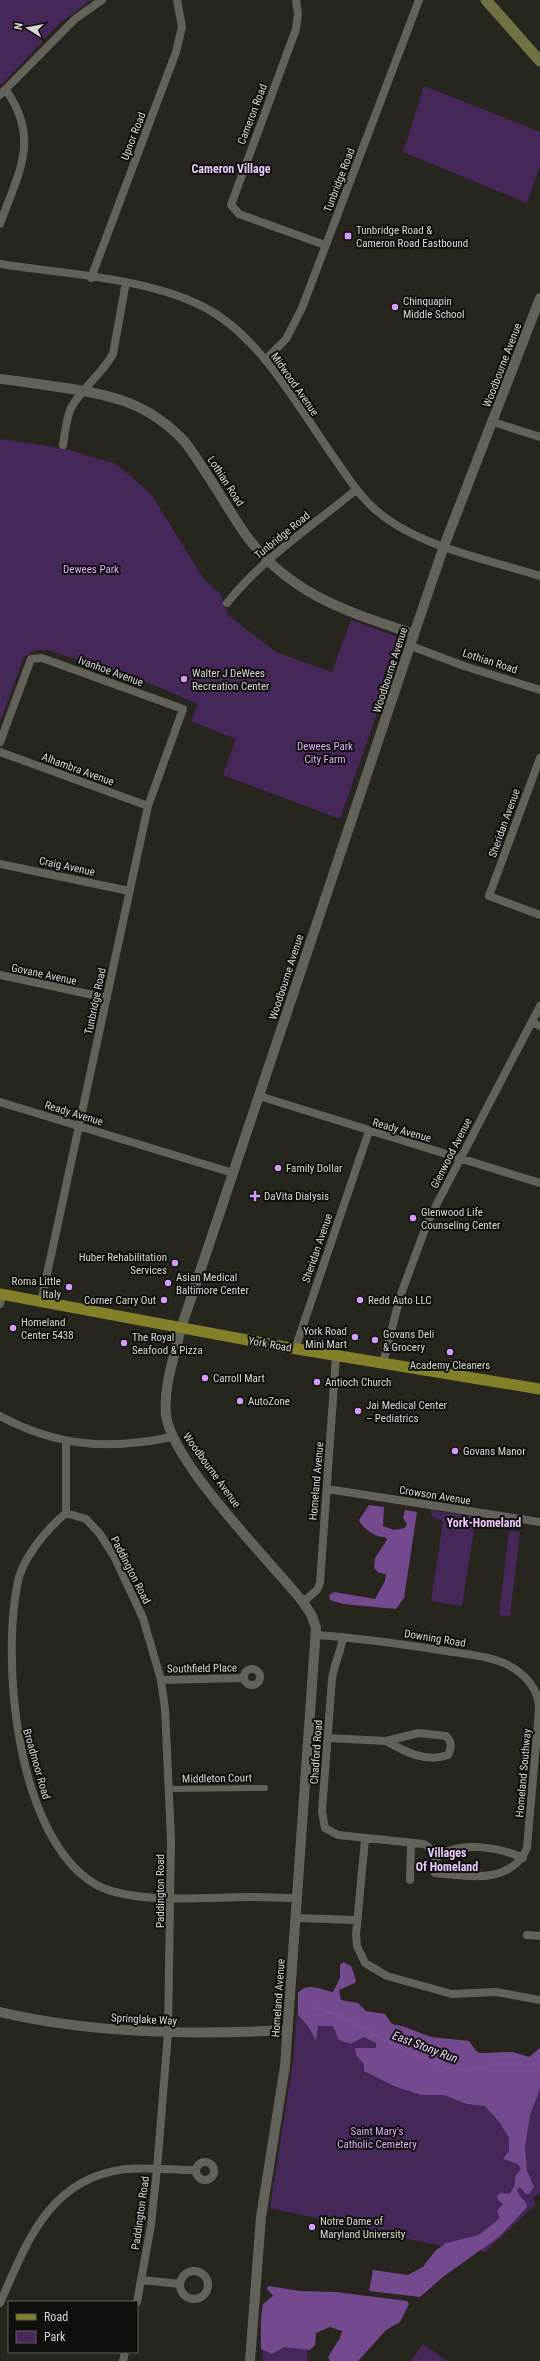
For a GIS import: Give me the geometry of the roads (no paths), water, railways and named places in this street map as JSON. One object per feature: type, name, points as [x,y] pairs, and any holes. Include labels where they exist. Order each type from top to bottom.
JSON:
[{"type":"main road","points":[[486,0],[540,62]]},
{"type":"main road","name":"York Road","points":[[1,1298],[41,1302],[295,1349],[540,1388]]},
{"type":"street","points":[[0,224],[25,149],[22,121],[14,102],[3,92],[75,19],[102,0]]},
{"type":"street","name":"Upnor Road","points":[[91,278],[176,52],[182,27],[177,0]]},
{"type":"street","name":"Cameron Road","points":[[296,0],[298,14],[296,29],[231,205],[239,214],[325,245]]},
{"type":"street","name":"Tunbridge Road","points":[[266,360],[286,339],[295,323],[419,0]]},
{"type":"street","name":"Midwood Avenue","points":[[0,264],[126,282],[169,292],[203,306],[229,322],[251,342],[266,360],[356,490],[365,500],[392,522],[444,546],[540,576]]},
{"type":"street","points":[[63,445],[71,409],[84,391],[107,365],[113,354],[126,282]]},
{"type":"street","name":"Woodbourne Avenue","points":[[316,1635],[314,1622],[303,1602],[212,1495],[172,1437],[166,1413],[167,1396],[181,1328],[414,634],[444,546],[540,298]]},
{"type":"street","name":"Lothian Road","points":[[0,379],[111,396],[148,411],[175,431],[192,451],[244,531],[267,561],[303,590],[324,601],[414,634]]},
{"type":"street","points":[[493,422],[540,437]]},
{"type":"street","name":"Tunbridge Road","points":[[227,603],[245,581],[267,561],[356,490]]},
{"type":"street","name":"Lothian Road","points":[[411,646],[464,666],[540,690]]},
{"type":"street","name":"Ivanhoe Avenue","points":[[0,742],[31,659],[42,658],[183,710]]},
{"type":"street","name":"Tunbridge Road","points":[[41,1302],[148,806],[183,710]]},
{"type":"street","name":"Alhambra Avenue","points":[[0,752],[148,806]]},
{"type":"street","name":"Sheridan Avenue","points":[[540,758],[489,896],[540,915]]},
{"type":"street","name":"Craig Avenue","points":[[0,864],[129,890]]},
{"type":"street","name":"Govane Avenue","points":[[0,975],[107,998]]},
{"type":"street","name":"Glenwood Avenue","points":[[382,1363],[393,1320],[414,1256],[428,1221],[540,1006]]},
{"type":"street","points":[[532,1022],[540,1026]]},
{"type":"street","name":"Ready Avenue","points":[[259,1096],[369,1131],[462,1158],[540,1184]]},
{"type":"street","name":"Ready Avenue","points":[[0,1102],[233,1173]]},
{"type":"street","name":"Sheridan Avenue","points":[[295,1349],[369,1131]]},
{"type":"street","name":"Homeland Avenue","points":[[303,1602],[317,1590],[320,1583],[336,1356]]},
{"type":"street","points":[[0,1416],[34,1432],[66,1442],[118,1445],[141,1444],[172,1437]]},
{"type":"street","points":[[66,1442],[66,1513]]},
{"type":"street","name":"Crowson Avenue","points":[[327,1489],[540,1522]]},
{"type":"street","name":"Paddington Road","points":[[66,1513],[86,1518],[100,1534],[114,1556],[143,1618],[161,1680],[168,1741],[171,1897],[168,2033],[157,2170],[142,2280],[137,2301]]},
{"type":"street","name":"Broadmoor Road","points":[[66,1513],[50,1528],[24,1564],[19,1576],[11,1617],[10,1645],[13,1709],[26,1771],[34,1798],[52,1838],[66,1859],[80,1874],[110,1891],[171,1897],[297,1898]]},
{"type":"street","name":"Homeland Avenue","points":[[250,2361],[261,2217],[284,2073],[288,2030],[316,1635]]},
{"type":"street","name":"Downing Road","points":[[316,1635],[342,1636],[462,1653],[499,1662],[519,1673],[539,1693]]},
{"type":"street","name":"Chadford Road","points":[[342,1636],[340,1652],[333,1668],[322,1811],[324,1825],[328,1831],[334,1834],[365,1839]]},
{"type":"street","name":"Southfield Place","points":[[161,1680],[244,1678]]},
{"type":"street","name":"Homeland Southway","points":[[523,1858],[527,1848],[530,1825],[539,1693]]},
{"type":"street","points":[[328,1738],[386,1741],[419,1733],[441,1734],[450,1740],[452,1748],[448,1755],[428,1758],[416,1756],[386,1741]]},
{"type":"street","name":"Middleton Court","points":[[170,1789],[265,1788]]},
{"type":"street","points":[[523,1858],[506,1872],[477,1876],[435,1873],[436,1858],[428,1846],[365,1839],[357,1920],[358,1946],[361,1955],[372,1968],[386,1976],[452,1994],[496,1992],[540,2000]]},
{"type":"street","points":[[410,1880],[411,1843]]},
{"type":"street","points":[[436,1858],[446,1850],[463,1847],[500,1850],[523,1858]]},
{"type":"street","points":[[296,1918],[357,1920]]},
{"type":"street","points":[[527,1935],[540,1936]]},
{"type":"street","name":"Springlake Way","points":[[0,2012],[46,2021],[97,2028],[168,2033],[208,2034],[288,2030]]},
{"type":"street","points":[[0,2303],[35,2229],[46,2212],[56,2201],[78,2185],[110,2172],[127,2169],[196,2170]]},
{"type":"street","points":[[142,2280],[180,2284]]},
{"type":"waterway","name":"East Stony Run","points":[[310,2008],[321,2009],[350,2020],[386,2042],[447,2068],[468,2071],[495,2064],[540,2064]]},
{"type":"place","name":"Tunbridge Road & Cameron Road Eastbound","points":[[348,236]]},
{"type":"place","name":"Chinquapin Middle School","points":[[395,307]]},
{"type":"place","name":"Walter J DeWees Recreation Center","points":[[184,679]]},
{"type":"place","name":"Family Dollar","points":[[278,1168]]},
{"type":"place","name":"DaVita Dialysis","points":[[255,1196]]},
{"type":"place","name":"Glenwood Life Counseling Center","points":[[413,1218]]},
{"type":"place","name":"Huber Rehabilitation Services","points":[[175,1263]]},
{"type":"place","name":"Asian Medical Baltimore Center","points":[[168,1283]]},
{"type":"place","name":"Roma Little Italy","points":[[69,1287]]},
{"type":"place","name":"Corner Carry Out","points":[[164,1300]]},
{"type":"place","name":"Redd Auto LLC","points":[[360,1300]]},
{"type":"place","name":"Homeland Center 5438","points":[[13,1328]]},
{"type":"place","name":"York Road Mini Mart","points":[[355,1337]]},
{"type":"place","name":"Govans Deli & Grocery","points":[[375,1340]]},
{"type":"place","name":"The Royal Seafood & Pizza","points":[[124,1343]]},
{"type":"place","name":"Academy Cleaners","points":[[450,1352]]},
{"type":"place","name":"Carroll Mart","points":[[205,1378]]},
{"type":"place","name":"Antioch Church","points":[[317,1382]]},
{"type":"place","name":"AutoZone","points":[[240,1401]]},
{"type":"place","name":"Jai Medical Center – Pediatrics","points":[[358,1411]]},
{"type":"place","name":"Govans Manor","points":[[455,1451]]},
{"type":"place","name":"Notre Dame of Maryland University","points":[[312,2227]]},
{"type":"district","name":"Cameron Village","points":[[231,169]]},
{"type":"district","name":"York-Homeland","points":[[484,1523]]},
{"type":"district","name":"Villages Of Homeland","points":[[447,1860]]},
{"type":"park label","name":"Dewees Park","points":[[91,569]]},
{"type":"park label","name":"Dewees Park City Farm","points":[[325,752]]},
{"type":"park label","name":"Saint Mary's Catholic Cemetery","points":[[377,2137]]}]
